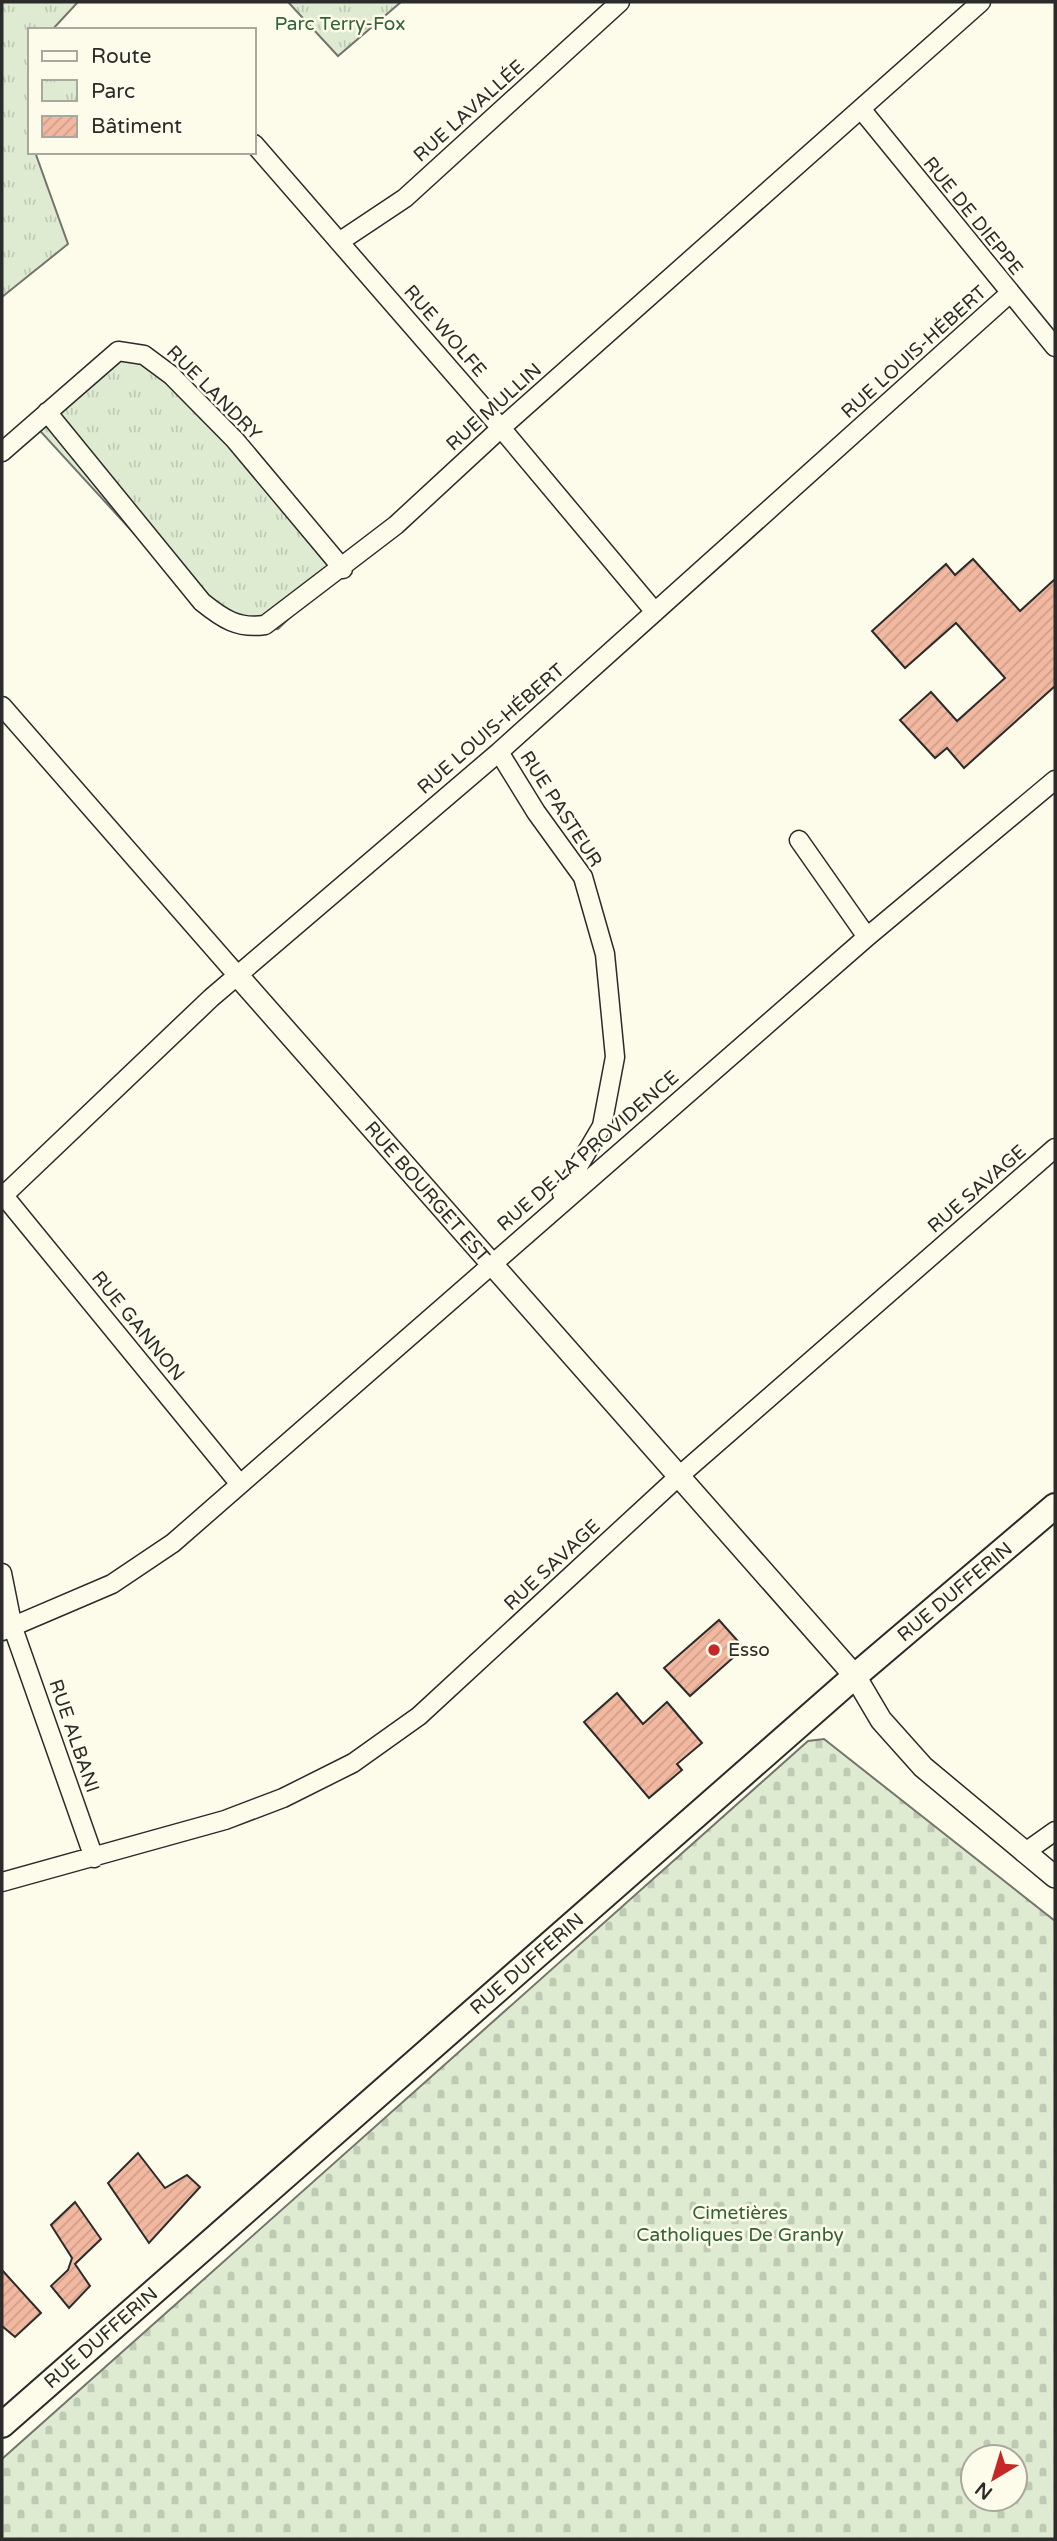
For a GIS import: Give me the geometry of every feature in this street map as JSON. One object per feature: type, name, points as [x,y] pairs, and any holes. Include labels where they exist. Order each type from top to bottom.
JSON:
[{"type":"main road","name":"RUE DUFFERIN","points":[[2,2425],[855,1676],[1055,1506]]},
{"type":"street","name":"RUE LAVALLÉE","points":[[339,242],[405,198],[620,2]]},
{"type":"street","name":"RUE MULLIN","points":[[47,412],[202,602],[226,621],[249,628],[265,625],[343,569],[396,525],[501,428],[981,2]]},
{"type":"street","name":"RUE DE DIEPPE","points":[[861,109],[1009,294],[1055,347]]},
{"type":"street","name":"RUE WOLFE","points":[[256,146],[501,428],[655,612]]},
{"type":"street","name":"RUE LOUIS-HÉBERT","points":[[3,1196],[239,976],[499,752],[1009,294]]},
{"type":"street","name":"RUE LANDRY","points":[[2,452],[118,351],[144,355],[171,376],[235,440],[343,569]]},
{"type":"street","name":"RUE BOURGET EST","points":[[2,706],[490,1265],[855,1676],[881,1720],[923,1767],[1055,1877]]},
{"type":"street","name":"RUE PASTEUR","points":[[499,752],[583,877],[604,954],[615,1057],[602,1126],[554,1208]]},
{"type":"street","name":"RUE DE LA PROVIDENCE","points":[[8,1629],[112,1584],[173,1543],[867,937],[1055,780]]},
{"type":"street","points":[[799,840],[867,937]]},
{"type":"street","name":"RUE SAVAGE","points":[[2,1882],[94,1858],[237,1815],[283,1798],[354,1763],[419,1716],[678,1477],[1055,1148]]},
{"type":"street","name":"RUE GANNON","points":[[3,1196],[239,1483]]},
{"type":"street","name":"RUE ALBANI","points":[[2,1573],[8,1629],[94,1858]]},
{"type":"street","points":[[1024,1853],[1055,1832]]},
{"type":"green space","points":[[2,2],[78,2],[54,28],[28,28],[28,154],[36,154],[68,244],[2,297]]},
{"type":"green space","name":"Parc Terry-Fox","points":[[288,2],[401,2],[338,56]]},
{"type":"green space","points":[[137,345],[180,387],[335,574],[278,629],[234,630],[206,612],[31,421]]},
{"type":"green space","name":"Cimetières Catholiques De Granby","points":[[824,1739],[1055,1921],[1055,2539],[2,2539],[2,2459],[808,1741]]},
{"type":"building","points":[[973,559],[1020,611],[1055,579],[1055,686],[964,768],[947,748],[935,758],[900,720],[931,692],[957,721],[1005,678],[956,623],[905,668],[872,631],[946,564],[955,575]]},
{"type":"building","points":[[719,1620],[744,1648],[690,1696],[664,1668]]},
{"type":"building","points":[[617,1693],[643,1724],[667,1702],[702,1743],[677,1764],[682,1770],[649,1798],[584,1722]]},
{"type":"building","points":[[138,2153],[165,2188],[187,2175],[200,2187],[149,2243],[108,2183]]},
{"type":"building","points":[[75,2202],[101,2239],[75,2264],[90,2286],[69,2308],[51,2286],[68,2270],[72,2258],[51,2225]]},
{"type":"building","points":[[2,2270],[41,2313],[15,2337],[2,2326]]},
{"type":"place","name":"Esso","points":[[714,1650]]}]
